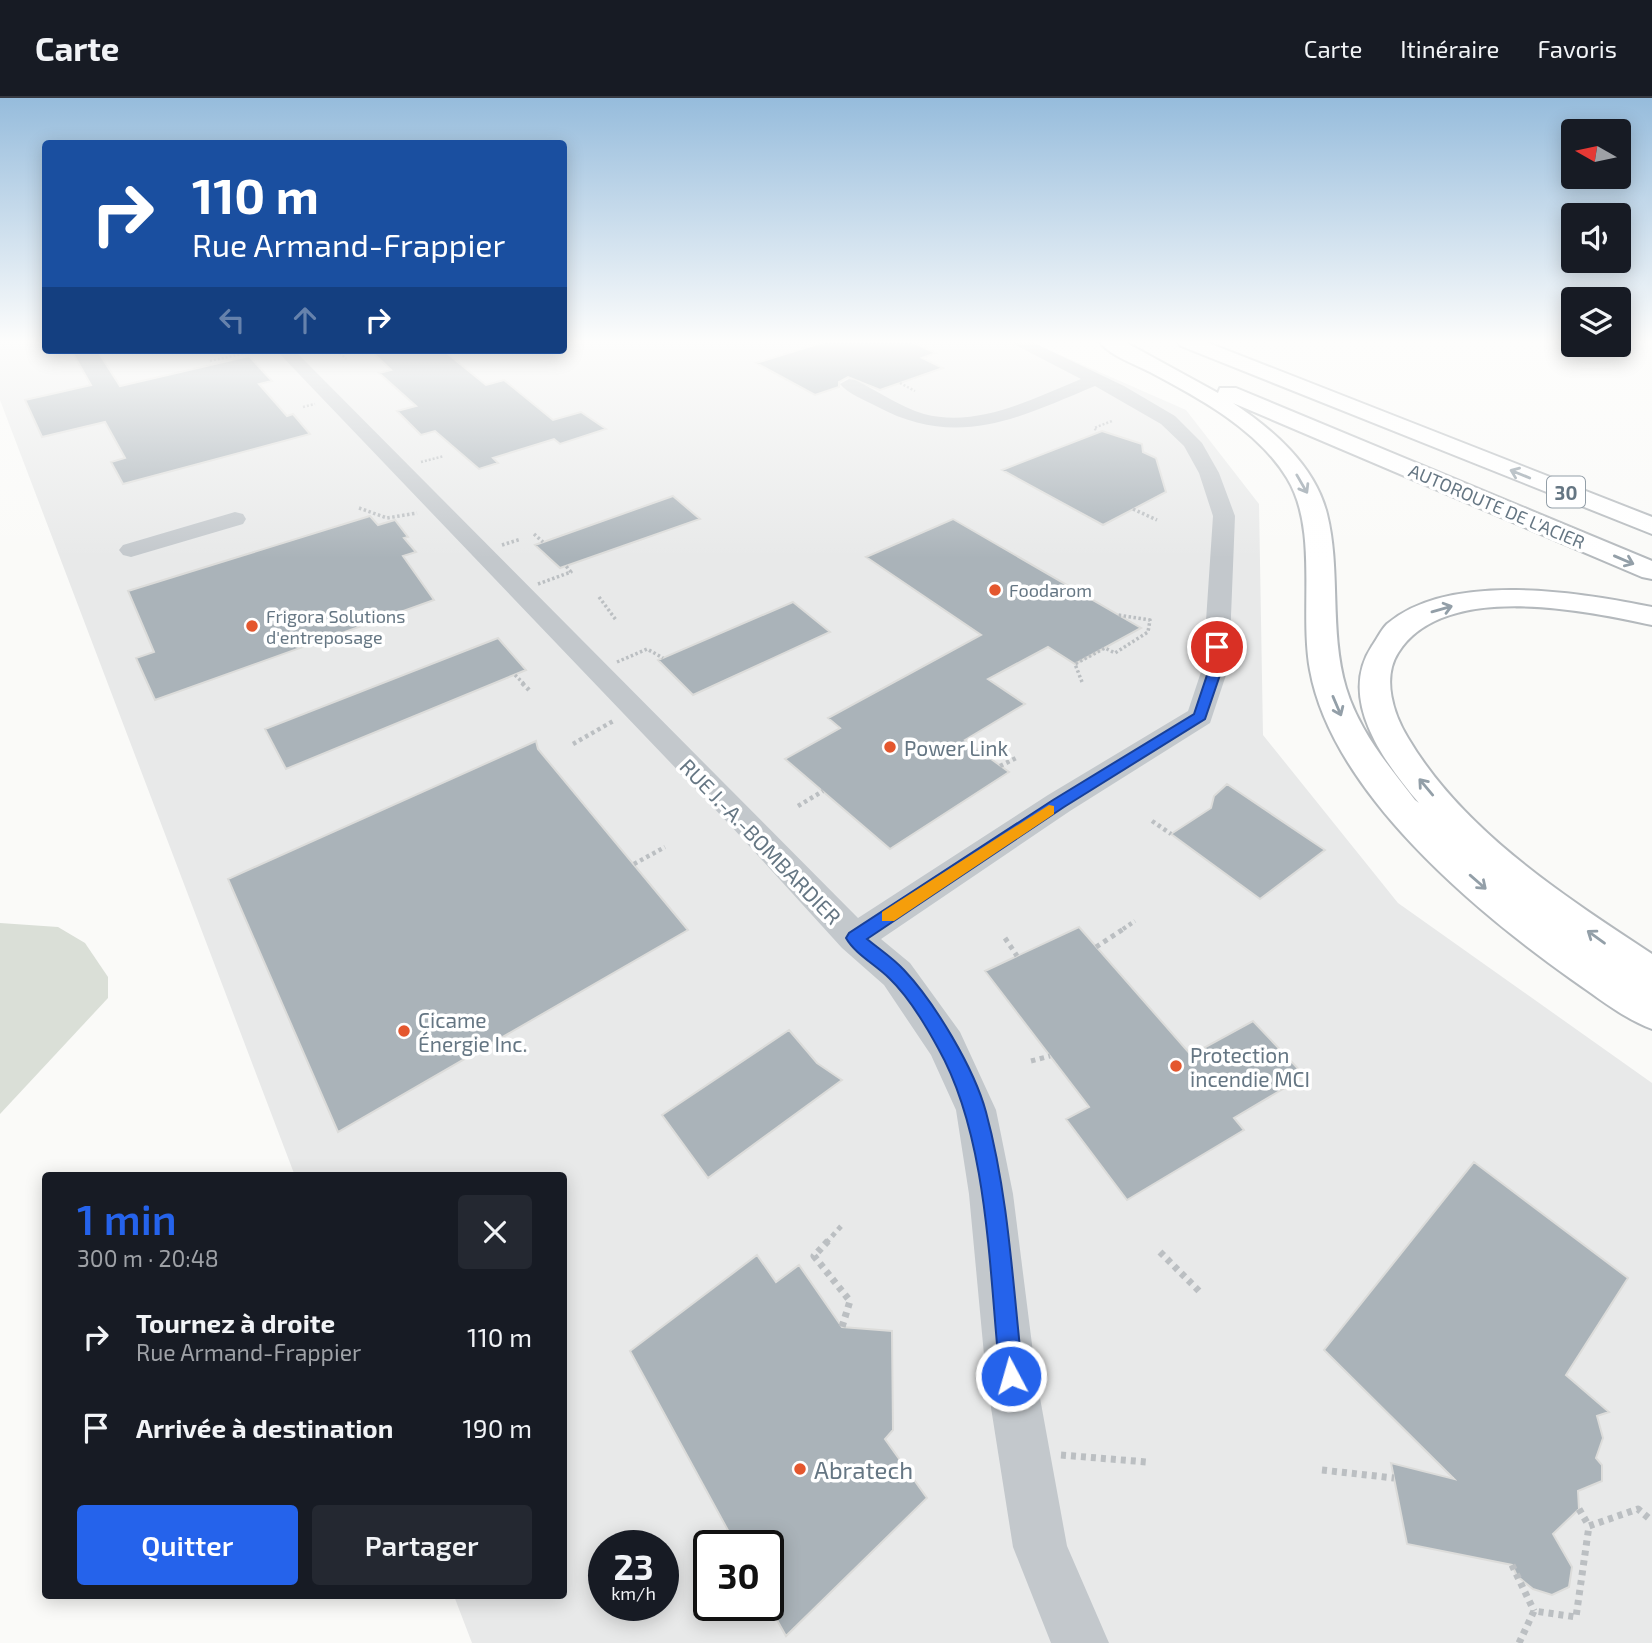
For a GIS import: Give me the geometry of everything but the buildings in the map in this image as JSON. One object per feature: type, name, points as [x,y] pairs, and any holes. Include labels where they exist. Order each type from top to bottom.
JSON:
[{"type":"highway","points":[[1231,414],[1277,451],[1302,483],[1315,519],[1321,647],[1328,683],[1344,724],[1393,795],[1447,853],[1507,906],[1585,965],[1652,1010]]},
{"type":"highway","name":"AUTOROUTE DE L'ACIER","points":[[1281,414],[1652,571]]},
{"type":"highway","name":"AUTOROUTE DE L'ACIER","points":[[1370,414],[1652,526]]},
{"type":"highway","points":[[1652,616],[1584,602],[1537,598],[1498,598],[1446,607],[1418,618],[1394,634],[1381,652],[1374,687],[1380,715],[1396,747],[1421,782],[1458,822],[1529,888],[1652,976]]},
{"type":"street","name":"RUE J.-A.-BOMBARDIER","points":[[346,414],[855,938],[897,974],[946,1044],[976,1110],[991,1194],[1011,1376],[1040,1547],[1080,1643]]},
{"type":"street","points":[[911,414],[921,419],[964,424],[1006,414]]},
{"type":"street","points":[[855,938],[1059,803],[1200,716],[1216,666],[1224,516],[1209,473],[1192,443],[1168,420],[1158,414]]},
{"type":"street","points":[[131,550],[235,519]]},
{"type":"path","points":[[1096,430],[1094,428],[1112,421]]},
{"type":"path","points":[[359,508],[370,516],[395,520]]},
{"type":"path","points":[[1133,509],[1157,520]]},
{"type":"path","points":[[534,534],[543,542]]},
{"type":"path","points":[[518,591],[572,572],[566,566]]},
{"type":"path","points":[[599,597],[616,620]]},
{"type":"path","points":[[1140,618],[1141,611]]},
{"type":"path","points":[[1082,682],[1075,664],[1105,648],[1115,653],[1148,632],[1150,620],[1118,615]]},
{"type":"path","points":[[595,671],[647,649],[663,658]]},
{"type":"path","points":[[515,675],[529,690]]},
{"type":"path","points":[[573,744],[634,710]]},
{"type":"path","points":[[1000,765],[1018,757]]},
{"type":"path","points":[[798,806],[823,791]]},
{"type":"path","points":[[1152,821],[1171,834]]},
{"type":"path","points":[[634,864],[665,847]]},
{"type":"path","points":[[1096,947],[1135,921]]},
{"type":"path","points":[[1005,938],[1017,956]]},
{"type":"path","points":[[1031,1061],[1050,1056]]},
{"type":"path","points":[[842,1327],[850,1301],[814,1256],[843,1223]]},
{"type":"path","points":[[1160,1252],[1200,1292]]},
{"type":"path","points":[[1024,1451],[1147,1462]]},
{"type":"path","points":[[1322,1470],[1394,1478]]},
{"type":"path","points":[[1589,1526],[1638,1509],[1652,1521]]},
{"type":"path","points":[[1534,1612],[1576,1617],[1589,1526],[1579,1510]]},
{"type":"path","points":[[1512,1565],[1534,1612],[1520,1643]]},
{"type":"shaded area","points":[[5,414],[1189,414],[1259,504],[1263,735],[1398,903],[1652,1083],[1652,1643],[472,1643],[455,1599],[567,1599],[567,1172],[293,1172]]},
{"type":"shaded area","points":[[0,923],[58,927],[85,943],[108,977],[108,998],[0,1114]]},
{"type":"slow traffic","points":[[888,916],[1049,810]]},
{"type":"place","name":"Foodarom","points":[[995,590]]},
{"type":"place","name":"Frigora Solutions d'entreposage","points":[[252,626]]},
{"type":"place","name":"Power Link","points":[[890,747]]},
{"type":"place","name":"Cicame Énergie Inc.","points":[[404,1031]]},
{"type":"place","name":"Protection incendie MCI","points":[[1176,1066]]},
{"type":"place","name":"Abratech","points":[[800,1469]]},
{"type":"route","points":[[1011,1376],[991,1194],[976,1110],[946,1044],[923,1009],[897,974],[855,938],[1059,803],[1200,716],[1216,666],[1217,647]]}]
